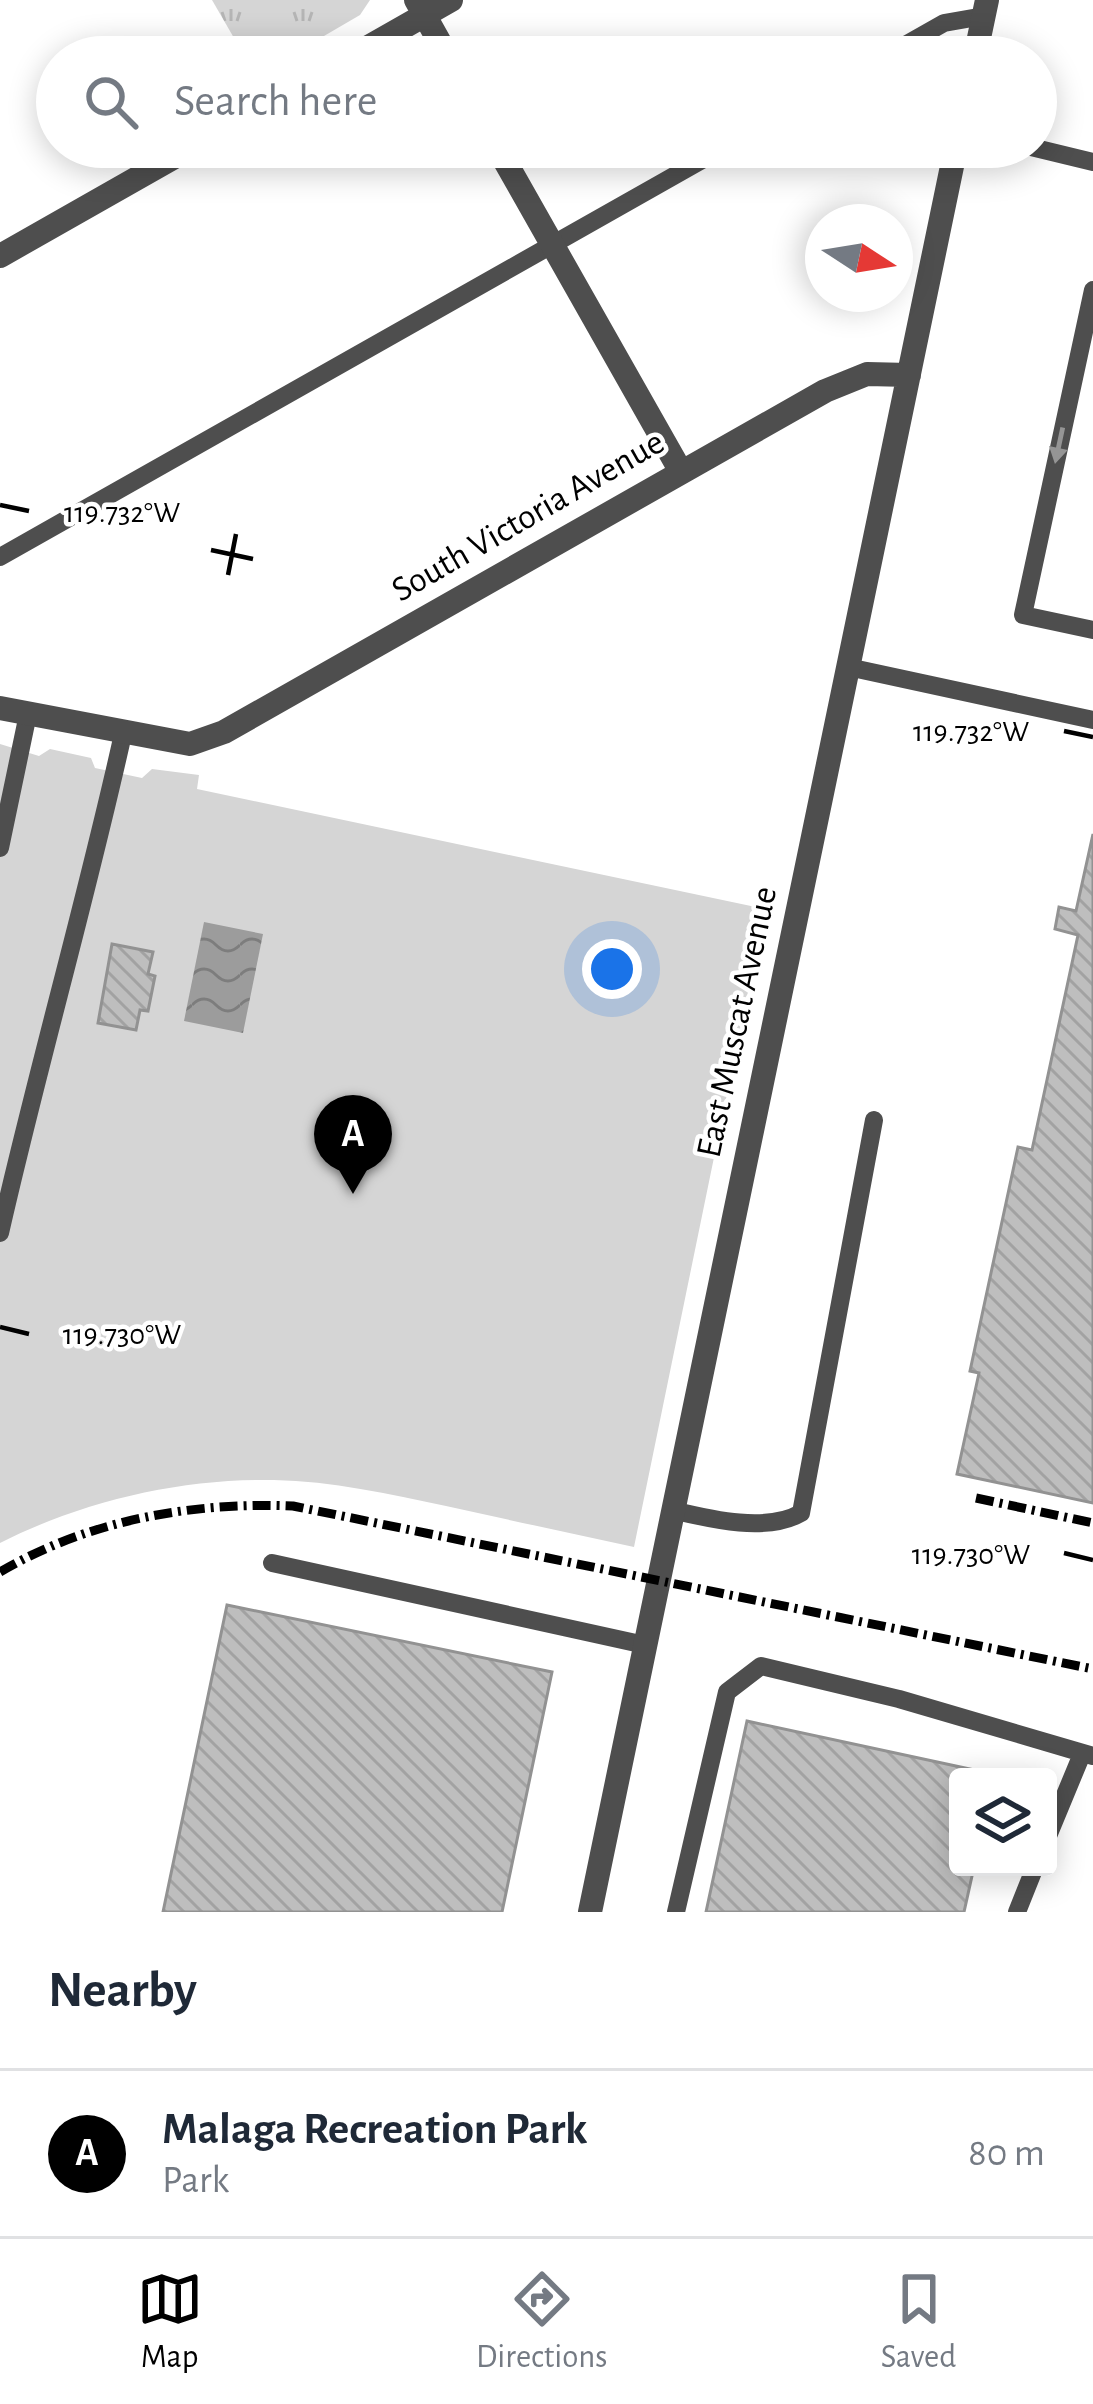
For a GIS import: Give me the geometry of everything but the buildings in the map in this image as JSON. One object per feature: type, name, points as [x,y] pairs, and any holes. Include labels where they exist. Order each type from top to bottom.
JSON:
[{"type":"street","points":[[381,36],[421,8],[451,0]]},
{"type":"street","points":[[421,8],[436,36]]},
{"type":"street","points":[[0,256],[156,168]]},
{"type":"street","points":[[508,168],[680,470]]},
{"type":"street","name":"East Muscat Avenue","points":[[590,1912],[952,168]]},
{"type":"street","name":"South Victoria Avenue","points":[[123,734],[190,744],[224,732],[825,391],[867,374],[909,375]]},
{"type":"street","points":[[0,708],[123,734]]},
{"type":"lane","points":[[921,36],[985,8]]},
{"type":"lane","points":[[1057,153],[1093,162]]},
{"type":"lane","points":[[0,557],[688,168]]},
{"type":"lane","points":[[1093,290],[1023,615],[1090,630],[1093,608]]},
{"type":"lane","points":[[848,668],[1093,720]]},
{"type":"lane","points":[[0,848],[28,715]]},
{"type":"lane","points":[[0,1233],[123,734]]},
{"type":"lane","points":[[672,1510],[713,1519],[785,1522],[801,1513],[874,1120]]},
{"type":"lane","points":[[272,1563],[645,1645]]},
{"type":"lane","points":[[676,1912],[727,1692],[761,1666],[898,1699],[1088,1755],[1057,1818]]},
{"type":"lane","points":[[1017,1912],[1031,1876]]},
{"type":"green space","points":[[212,0],[370,0],[360,15],[324,36],[233,36]]},
{"type":"green space","points":[[0,744],[39,756],[50,749],[91,758],[95,768],[142,778],[152,769],[199,775],[197,789],[765,909],[634,1547],[382,1493],[274,1480],[204,1483],[133,1495],[65,1515],[0,1543]]},
{"type":"water","points":[[204,922],[263,934],[243,1033],[184,1021]]},
{"type":"railway","points":[[976,1498],[1093,1523]]},
{"type":"railway","points":[[0,1572],[69,1539],[142,1518],[217,1507],[293,1506],[1093,1669]]},
{"type":"place","name":"Malaga Recreation Park","points":[[353,1194]]}]
